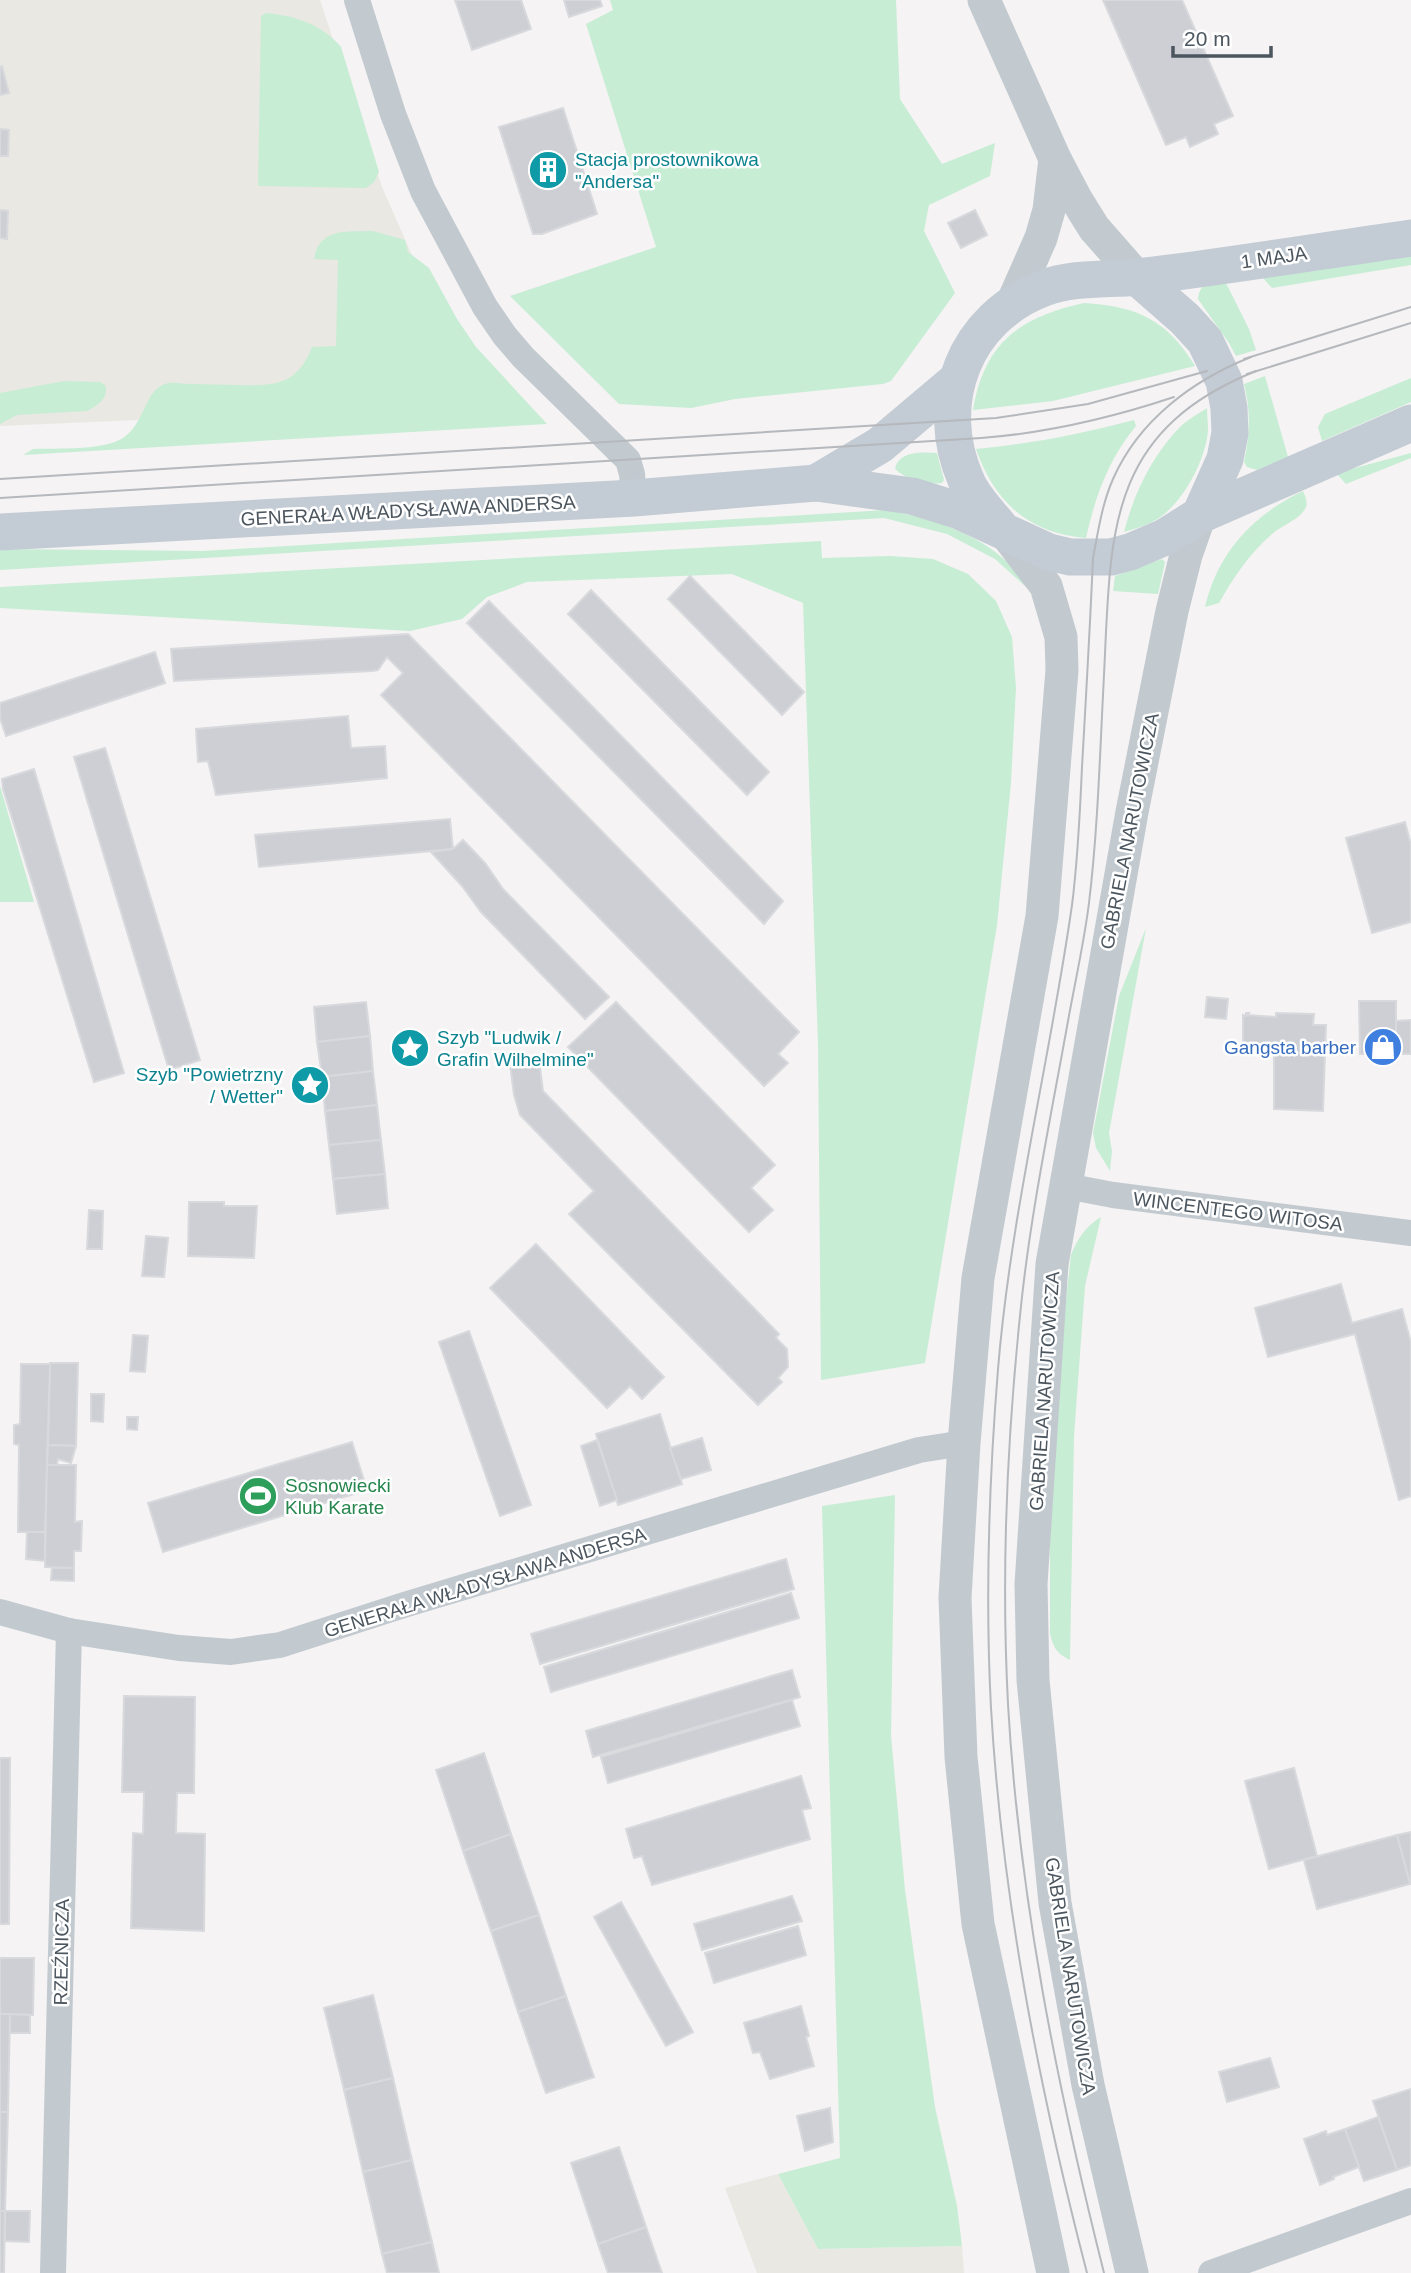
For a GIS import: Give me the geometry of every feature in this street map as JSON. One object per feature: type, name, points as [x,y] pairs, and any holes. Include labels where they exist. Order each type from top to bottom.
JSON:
[{"type":"main road","name":"1 MAJA","points":[[957,380],[965,358],[992,321],[1011,306],[1045,288],[1090,279],[1137,277],[1411,238]]},
{"type":"main road","points":[[1137,277],[1185,319],[1205,341],[1225,384],[1230,408],[1230,433],[1222,468],[1200,515]]},
{"type":"main road","name":"GENERAŁA WŁADYSŁAWA ANDERSA","points":[[816,483],[880,445],[957,380]]},
{"type":"main road","points":[[957,380],[952,421],[959,462],[966,482],[1003,530]]},
{"type":"main road","points":[[1200,515],[1411,423]]},
{"type":"main road","name":"GENERAŁA WŁADYSŁAWA ANDERSA","points":[[0,532],[634,498],[816,483],[912,496],[957,510],[1049,551],[1070,557],[1111,557],[1157,541],[1200,515]]},
{"type":"street","points":[[357,0],[393,114],[423,191],[474,288],[493,320],[523,357],[628,460],[634,498]]},
{"type":"street","points":[[984,0],[1055,159],[1094,228],[1137,277]]},
{"type":"street","points":[[1011,306],[1041,238],[1049,210],[1055,159]]},
{"type":"street","name":"GABRIELA NARUTOWICZA","points":[[1132,2273],[1088,2085],[1055,1903],[1033,1680],[1032,1557],[1052,1264],[1132,812],[1171,611],[1200,515]]},
{"type":"street","points":[[1003,530],[1046,586],[1061,638],[1062,670],[1041,916],[978,1278],[964,1443],[955,1598],[961,1757],[978,1924],[1053,2273]]},
{"type":"street","name":"WINCENTEGO WITOSA","points":[[1066,1186],[1113,1195],[1411,1233]]},
{"type":"street","name":"GENERAŁA WŁADYSŁAWA ANDERSA","points":[[0,1612],[69,1631],[179,1648],[231,1652],[280,1645],[919,1450],[964,1443]]},
{"type":"street","name":"RZEŹNICZA","points":[[53,2273],[69,1631]]},
{"type":"street","points":[[1211,2273],[1411,2201]]},
{"type":"shaded area","points":[[0,0],[320,0],[382,187],[441,321],[503,411],[160,419],[0,426]]},
{"type":"shaded area","points":[[778,2174],[818,2249],[962,2246],[964,2273],[757,2273],[725,2188]]},
{"type":"green space","points":[[610,0],[896,0],[900,99],[942,164],[995,143],[990,176],[929,205],[924,231],[955,293],[891,381],[735,399],[691,408],[619,404],[510,296],[656,247],[586,24],[613,10]]},
{"type":"green space","points":[[266,13],[307,22],[325,32],[341,47],[379,172],[374,182],[366,188],[258,186],[261,16]]},
{"type":"green space","points":[[373,231],[405,240],[408,252],[429,268],[476,347],[547,424],[23,455],[33,449],[92,447],[123,438],[136,424],[154,391],[169,383],[264,385],[284,381],[292,376],[306,360],[312,347],[336,346],[338,260],[314,259],[317,249],[322,241],[336,233]]},
{"type":"green space","points":[[1411,252],[1411,265],[1272,288],[1262,277]]},
{"type":"green space","points":[[1225,281],[1249,329],[1256,350],[1236,356],[1198,299],[1203,286]]},
{"type":"green space","points":[[1084,303],[1120,308],[1149,318],[1173,337],[1195,366],[1053,401],[973,410],[986,367],[996,350],[1009,337],[1041,316]]},
{"type":"green space","points":[[1265,376],[1288,457],[1257,470],[1247,467],[1244,462],[1249,423],[1244,384]]},
{"type":"green space","points":[[1411,378],[1411,402],[1322,441],[1318,427],[1325,414]]},
{"type":"green space","points":[[64,381],[100,382],[105,385],[106,393],[98,404],[87,411],[17,415],[0,424],[0,393]]},
{"type":"green space","points":[[1207,408],[1206,442],[1190,483],[1161,517],[1124,532],[1139,489],[1161,450],[1183,424]]},
{"type":"green space","points":[[1134,420],[1136,426],[1118,451],[1104,479],[1086,538],[1047,530],[1017,512],[993,485],[976,449],[1055,438]]},
{"type":"green space","points":[[937,453],[944,480],[942,483],[916,480],[903,475],[895,468],[902,458],[907,456]]},
{"type":"green space","points":[[1411,453],[1411,458],[1346,484],[1336,473]]},
{"type":"green space","points":[[1303,491],[1307,503],[1303,512],[1256,549],[1219,603],[1205,607],[1219,569],[1240,537],[1268,512]]},
{"type":"green space","points":[[887,510],[937,522],[984,544],[1015,570],[1026,587],[995,559],[947,534],[884,518],[0,570],[0,551],[3,549],[203,551]]},
{"type":"green space","points":[[821,541],[822,558],[890,556],[933,559],[968,574],[996,601],[1012,637],[1016,688],[1011,783],[997,925],[925,1363],[821,1380],[818,1045],[803,603],[732,574],[527,582],[487,597],[462,619],[410,631],[0,608],[0,587]]},
{"type":"green space","points":[[1162,559],[1165,562],[1158,594],[1113,591],[1115,576]]},
{"type":"green space","points":[[0,786],[34,902],[0,902]]},
{"type":"green space","points":[[1146,928],[1109,1133],[1112,1151],[1110,1171],[1096,1148],[1093,1133],[1119,996]]},
{"type":"green space","points":[[1101,1217],[1085,1286],[1074,1436],[1070,1660],[1056,1649],[1050,1633],[1050,1526],[1055,1402],[1071,1255],[1083,1233]]},
{"type":"green space","points":[[895,1495],[891,1735],[905,1890],[935,2107],[957,2206],[962,2246],[818,2249],[778,2174],[840,2158],[822,1506]]},
{"type":"building","points":[[455,0],[521,0],[531,29],[472,50]]},
{"type":"building","points":[[564,0],[600,0],[602,6],[569,17]]},
{"type":"building","points":[[1103,0],[1182,0],[1233,116],[1214,124],[1218,134],[1190,147],[1186,137],[1166,145]]},
{"type":"building","points":[[2,66],[9,93],[0,95],[0,67]]},
{"type":"building","name":"Stacja prostownikowa \"Andersa\"","points":[[563,108],[597,214],[542,234],[533,234],[499,127]]},
{"type":"building","points":[[0,129],[9,130],[8,156],[0,156]]},
{"type":"building","points":[[0,210],[8,211],[7,239],[0,238]]},
{"type":"building","points":[[975,210],[987,235],[961,248],[948,223]]},
{"type":"building","points":[[690,576],[804,692],[782,715],[668,599]]},
{"type":"building","points":[[591,590],[769,772],[747,795],[568,614]]},
{"type":"building","points":[[489,601],[783,901],[764,924],[467,623]]},
{"type":"building","points":[[408,634],[799,1032],[778,1054],[788,1063],[764,1086],[381,695],[403,673],[387,657],[378,670],[372,671],[174,681],[171,649]]},
{"type":"building","points":[[155,652],[165,683],[6,736],[0,718],[0,703]]},
{"type":"building","points":[[348,716],[351,748],[385,746],[387,778],[216,795],[208,761],[198,762],[196,729]]},
{"type":"building","points":[[105,748],[200,1060],[169,1070],[74,757]]},
{"type":"building","points":[[34,769],[124,1073],[94,1082],[3,789],[2,779]]},
{"type":"building","points":[[450,819],[453,849],[259,867],[255,835]]},
{"type":"building","points":[[1405,822],[1411,845],[1411,922],[1372,933],[1346,838]]},
{"type":"building","points":[[463,840],[485,863],[503,889],[609,997],[585,1019],[481,912],[431,852],[453,849]]},
{"type":"building","points":[[1207,997],[1228,999],[1226,1019],[1205,1017]]},
{"type":"building","points":[[1359,1001],[1396,1001],[1396,1054],[1360,1054]]},
{"type":"building","points":[[366,1002],[370,1036],[317,1042],[314,1007]]},
{"type":"building","points":[[616,1002],[775,1165],[751,1188],[773,1210],[749,1232],[568,1047]]},
{"type":"building","points":[[1246,1013],[1276,1017],[1276,1013],[1314,1014],[1313,1025],[1326,1025],[1323,1111],[1274,1109],[1274,1048],[1243,1047],[1243,1015],[1246,1016]]},
{"type":"building","points":[[1411,1020],[1411,1054],[1396,1054],[1396,1021]]},
{"type":"building","points":[[370,1036],[373,1071],[322,1077],[317,1042]]},
{"type":"building","points":[[539,1060],[543,1091],[779,1334],[776,1338],[787,1349],[788,1367],[778,1378],[782,1382],[758,1405],[569,1214],[594,1191],[520,1115],[514,1095],[510,1064]]},
{"type":"building","points":[[373,1071],[377,1105],[325,1111],[322,1077]]},
{"type":"building","points":[[377,1105],[381,1140],[329,1145],[325,1111]]},
{"type":"building","points":[[381,1140],[385,1174],[333,1179],[329,1145]]},
{"type":"building","points":[[385,1174],[388,1208],[337,1214],[333,1179]]},
{"type":"building","points":[[189,1202],[257,1206],[254,1258],[188,1256]]},
{"type":"building","points":[[89,1210],[103,1211],[102,1249],[87,1249]]},
{"type":"building","points":[[146,1236],[168,1238],[164,1277],[142,1276]]},
{"type":"building","points":[[536,1244],[664,1377],[642,1399],[630,1386],[607,1408],[490,1288]]},
{"type":"building","points":[[1341,1284],[1352,1323],[1402,1309],[1411,1343],[1411,1496],[1399,1500],[1355,1334],[1268,1357],[1255,1308]]},
{"type":"building","points":[[469,1331],[531,1505],[500,1516],[439,1342]]},
{"type":"building","points":[[133,1335],[148,1336],[145,1372],[130,1371]]},
{"type":"building","points":[[50,1363],[78,1363],[76,1446],[48,1445]]},
{"type":"building","points":[[21,1364],[50,1364],[45,1532],[18,1532],[19,1445],[14,1444],[14,1425],[20,1424]]},
{"type":"building","points":[[91,1394],[104,1394],[103,1422],[91,1421]]},
{"type":"building","points":[[660,1414],[682,1484],[618,1505],[596,1434]]},
{"type":"building","points":[[127,1417],[138,1417],[137,1430],[127,1429]]},
{"type":"building","points":[[702,1438],[711,1470],[681,1479],[670,1448]]},
{"type":"building","points":[[597,1440],[617,1500],[600,1506],[581,1446]]},
{"type":"building","name":"Sosnowiecki Klub Karate","points":[[352,1442],[367,1490],[163,1552],[148,1503]]},
{"type":"building","points":[[48,1445],[76,1446],[71,1463],[58,1459],[57,1465],[47,1465]]},
{"type":"building","points":[[47,1465],[76,1465],[75,1522],[82,1521],[81,1551],[74,1551],[74,1568],[45,1567]]},
{"type":"building","points":[[27,1532],[45,1532],[45,1561],[26,1559]]},
{"type":"building","points":[[786,1559],[794,1589],[540,1664],[531,1634]]},
{"type":"building","points":[[52,1568],[74,1568],[74,1581],[51,1580]]},
{"type":"building","points":[[791,1593],[799,1618],[551,1692],[544,1667]]},
{"type":"building","points":[[792,1670],[800,1697],[593,1757],[586,1731]]},
{"type":"building","points":[[124,1696],[195,1697],[194,1793],[177,1793],[176,1833],[205,1834],[204,1931],[131,1928],[133,1833],[143,1834],[144,1792],[122,1792]]},
{"type":"building","points":[[792,1700],[800,1726],[608,1783],[601,1757]]},
{"type":"building","points":[[484,1753],[511,1834],[463,1851],[436,1770]]},
{"type":"building","points":[[0,1758],[10,1758],[9,1924],[0,1924]]},
{"type":"building","points":[[1294,1768],[1317,1856],[1269,1869],[1245,1781]]},
{"type":"building","points":[[801,1776],[811,1808],[802,1810],[810,1839],[652,1885],[642,1856],[634,1858],[626,1829]]},
{"type":"building","points":[[1411,1832],[1411,1884],[1410,1884],[1397,1835]]},
{"type":"building","points":[[511,1834],[539,1915],[491,1931],[463,1851]]},
{"type":"building","points":[[1397,1835],[1410,1884],[1317,1909],[1304,1860]]},
{"type":"building","points":[[792,1896],[802,1921],[702,1950],[694,1924]]},
{"type":"building","points":[[621,1902],[693,2032],[666,2046],[594,1917]]},
{"type":"building","points":[[539,1915],[566,1996],[518,2012],[491,1931]]},
{"type":"building","points":[[798,1926],[806,1955],[714,1983],[705,1953]]},
{"type":"building","points":[[0,1958],[34,1958],[33,2015],[0,2014]]},
{"type":"building","points":[[373,1995],[393,2078],[344,2090],[324,2008]]},
{"type":"building","points":[[566,1996],[594,2077],[546,2093],[518,2012]]},
{"type":"building","points":[[801,2006],[814,2066],[770,2079],[760,2052],[753,2053],[744,2023]]},
{"type":"building","points":[[0,2014],[10,2014],[8,2112],[0,2112]]},
{"type":"building","points":[[10,2014],[30,2015],[30,2033],[10,2033]]},
{"type":"building","points":[[1270,2058],[1279,2087],[1227,2102],[1219,2072]]},
{"type":"building","points":[[393,2078],[412,2160],[363,2172],[344,2090]]},
{"type":"building","points":[[1411,2089],[1411,2165],[1397,2170],[1373,2101]]},
{"type":"building","points":[[830,2108],[833,2142],[805,2151],[797,2116]]},
{"type":"building","points":[[0,2112],[8,2112],[5,2211],[0,2211]]},
{"type":"building","points":[[1378,2117],[1397,2170],[1364,2181],[1345,2129]]},
{"type":"building","points":[[1345,2129],[1359,2167],[1320,2185],[1304,2139],[1326,2131],[1327,2135]]},
{"type":"building","points":[[619,2147],[646,2227],[598,2244],[571,2163]]},
{"type":"building","points":[[412,2160],[432,2242],[382,2254],[363,2172]]},
{"type":"building","points":[[0,2211],[5,2211],[4,2273],[0,2273]]},
{"type":"building","points":[[5,2211],[30,2211],[29,2242],[5,2241]]},
{"type":"building","points":[[646,2227],[662,2273],[608,2273],[598,2244]]},
{"type":"building","points":[[432,2242],[439,2273],[387,2273],[382,2254]]},
{"type":"tram line","points":[[1244,359],[1411,307]]},
{"type":"tram line","points":[[1247,374],[1411,323]]},
{"type":"tram line","points":[[1087,2273],[1053,2134],[1025,1993],[996,1780],[989,1666],[988,1581],[998,1369],[1021,1194],[1072,905],[1093,558],[1103,508],[1124,458],[1137,438],[1153,421],[1189,390],[1229,366],[1251,357]]},
{"type":"tram line","points":[[0,479],[996,418],[1088,404],[1207,371]]},
{"type":"tram line","points":[[1104,2273],[1042,1991],[1013,1776],[1005,1605],[1012,1405],[1030,1235],[1089,903],[1097,818],[1109,577],[1115,533],[1126,493],[1143,457],[1170,424],[1206,396],[1256,371]]},
{"type":"tram line","points":[[0,498],[981,438],[1079,423],[1174,397]]},
{"type":"place","name":"Stacja prostownikowa \"Andersa\"","points":[[548,170]]},
{"type":"place","name":"Gangsta barber","points":[[1383,1047]]},
{"type":"place","name":"Szyb \"Ludwik / Grafin Wilhelmine\"","points":[[410,1048]]},
{"type":"place","name":"Szyb \"Powietrzny / Wetter\"","points":[[310,1085]]},
{"type":"place","name":"Sosnowiecki Klub Karate","points":[[258,1496]]}]
